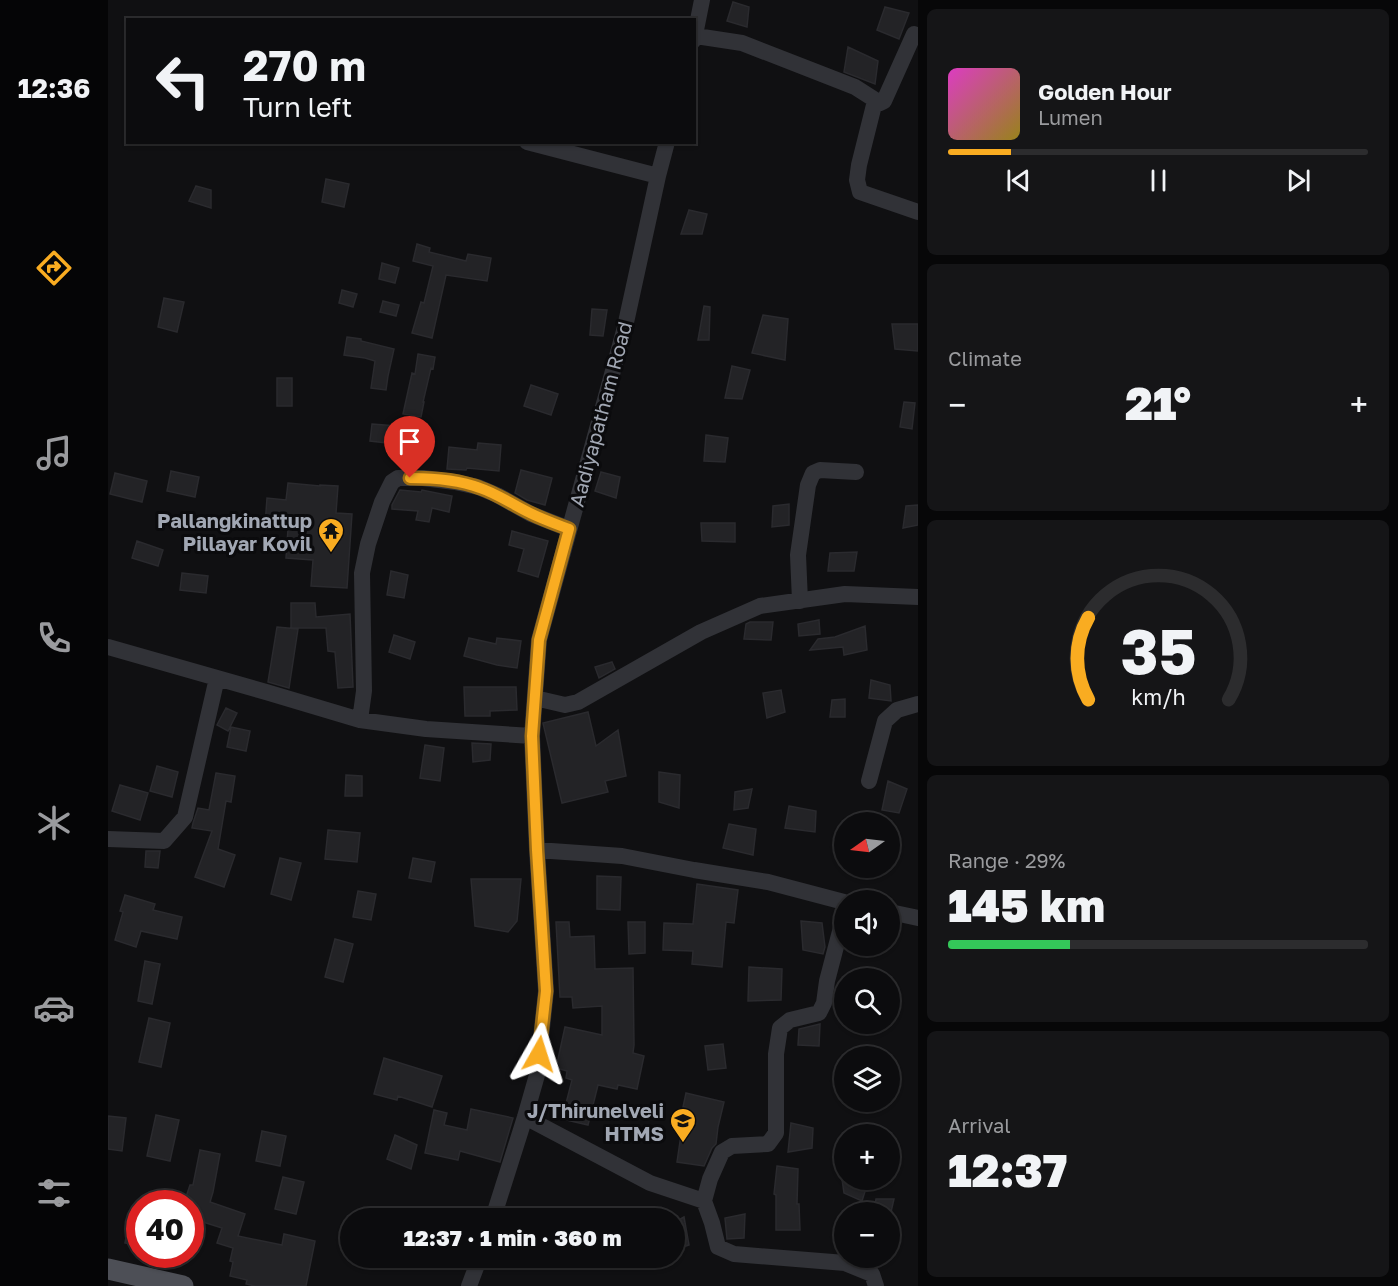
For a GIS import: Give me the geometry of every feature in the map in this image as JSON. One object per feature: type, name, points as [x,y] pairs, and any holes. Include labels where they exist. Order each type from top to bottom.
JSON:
[{"type":"main road","points":[[108,1269],[183,1286]]},
{"type":"street","points":[[696,33],[702,0]]},
{"type":"street","points":[[696,38],[742,43],[855,87],[880,103],[884,101],[914,34]]},
{"type":"street","points":[[875,101],[859,165],[857,180],[861,192],[918,212]]},
{"type":"street","points":[[535,144],[658,176]]},
{"type":"street","name":"Aadiyapatham Road","points":[[497,1208],[537,1075],[546,991],[532,736],[539,640],[625,327],[666,144]]},
{"type":"street","points":[[800,601],[798,555],[808,485],[813,473],[820,470],[856,472]]},
{"type":"street","points":[[360,720],[364,691],[362,573],[368,544],[382,502],[392,482],[398,478],[423,478],[478,487],[531,514],[569,529]]},
{"type":"street","points":[[535,698],[565,705],[578,702],[701,632],[760,606],[845,594],[918,597]]},
{"type":"street","points":[[108,647],[360,720],[426,729],[532,736]]},
{"type":"street","points":[[108,839],[164,841],[185,817],[217,678]]},
{"type":"street","points":[[869,781],[885,721],[897,710],[918,704]]},
{"type":"street","points":[[537,850],[622,856],[768,882],[834,899]]},
{"type":"street","points":[[900,914],[918,918]]},
{"type":"street","points":[[834,954],[824,1003],[819,1013],[790,1020],[780,1028],[776,1054],[776,1133],[768,1144],[732,1146],[722,1152],[710,1179],[704,1201],[718,1247],[734,1254],[845,1263],[872,1274],[876,1286]]},
{"type":"street","points":[[525,1118],[650,1183],[704,1201]]},
{"type":"street","points":[[469,1286],[476,1268]]},
{"type":"building","points":[[733,2],[749,7],[747,27],[727,21]]},
{"type":"building","points":[[885,7],[909,13],[899,39],[877,30]]},
{"type":"building","points":[[848,47],[878,61],[875,84],[844,72]]},
{"type":"building","points":[[326,179],[349,184],[344,207],[322,202]]},
{"type":"building","points":[[196,186],[211,190],[211,208],[189,201]]},
{"type":"building","points":[[689,210],[707,214],[702,234],[681,234]]},
{"type":"building","points":[[417,244],[430,248],[429,252],[466,261],[468,254],[491,258],[487,281],[446,275],[432,338],[412,333],[421,302],[424,303],[433,266],[413,261]]},
{"type":"building","points":[[382,263],[399,268],[395,283],[379,279]]},
{"type":"building","points":[[342,290],[357,294],[353,307],[339,303]]},
{"type":"building","points":[[164,298],[184,302],[177,332],[158,327]]},
{"type":"building","points":[[383,301],[399,305],[396,316],[380,312]]},
{"type":"building","points":[[704,306],[710,307],[709,340],[698,340]]},
{"type":"building","points":[[592,309],[607,310],[603,336],[590,335]]},
{"type":"building","points":[[763,315],[788,319],[785,360],[752,353]]},
{"type":"building","points":[[892,324],[918,324],[918,351],[895,349]]},
{"type":"building","points":[[347,337],[394,349],[386,390],[371,388],[375,361],[344,355]]},
{"type":"building","points":[[418,354],[435,357],[421,417],[403,414],[412,373],[415,374]]},
{"type":"building","points":[[732,366],[750,370],[742,399],[725,398]]},
{"type":"building","points":[[277,378],[292,378],[292,406],[277,406]]},
{"type":"building","points":[[531,385],[558,394],[551,415],[524,406]]},
{"type":"building","points":[[904,402],[915,403],[912,429],[900,427]]},
{"type":"building","points":[[372,424],[397,426],[395,444],[370,441]]},
{"type":"building","points":[[706,435],[728,438],[725,462],[704,461]]},
{"type":"building","points":[[478,443],[501,445],[499,471],[447,469],[449,447],[477,450]]},
{"type":"building","points":[[521,470],[552,478],[545,505],[527,500],[515,493]]},
{"type":"building","points":[[171,471],[199,477],[195,497],[167,491]]},
{"type":"building","points":[[601,472],[620,477],[616,498],[595,491]]},
{"type":"building","points":[[115,473],[147,481],[142,502],[110,494]]},
{"type":"building","points":[[288,483],[338,486],[336,513],[352,514],[347,588],[311,586],[313,560],[286,558],[288,529],[265,526],[267,498],[286,500]]},
{"type":"building","points":[[400,490],[421,492],[422,490],[452,496],[449,512],[432,508],[429,522],[416,520],[418,511],[392,509]]},
{"type":"building","points":[[789,504],[789,525],[772,527],[773,506]]},
{"type":"building","points":[[918,505],[918,525],[903,528],[906,506]]},
{"type":"building","points":[[701,523],[735,523],[735,542],[702,541]]},
{"type":"building","points":[[512,531],[548,541],[538,577],[518,571],[524,549],[509,545]]},
{"type":"building","points":[[137,541],[163,550],[158,566],[132,558]]},
{"type":"building","points":[[857,552],[854,571],[828,571],[830,553]]},
{"type":"building","points":[[391,571],[408,575],[404,598],[387,595]]},
{"type":"building","points":[[182,573],[208,576],[206,593],[180,590]]},
{"type":"building","points":[[291,603],[315,603],[316,617],[350,614],[353,687],[338,688],[335,652],[328,651],[326,628],[291,628]]},
{"type":"building","points":[[819,620],[820,634],[799,636],[798,624]]},
{"type":"building","points":[[773,622],[771,640],[744,639],[746,624]]},
{"type":"building","points":[[865,626],[867,650],[844,655],[843,647],[810,650],[818,639],[835,637]]},
{"type":"building","points":[[277,627],[298,629],[289,688],[268,682]]},
{"type":"building","points":[[394,635],[415,642],[410,659],[389,652]]},
{"type":"building","points":[[469,638],[496,644],[497,638],[521,641],[517,668],[464,656]]},
{"type":"building","points":[[612,662],[615,669],[599,678],[595,667]]},
{"type":"building","points":[[871,680],[890,685],[891,701],[869,698]]},
{"type":"building","points":[[464,687],[516,687],[517,710],[490,711],[490,716],[465,716]]},
{"type":"building","points":[[781,690],[785,712],[767,718],[763,693]]},
{"type":"building","points":[[845,699],[845,717],[830,717],[832,700]]},
{"type":"building","points":[[226,708],[237,713],[228,731],[217,725]]},
{"type":"building","points":[[588,712],[596,746],[618,730],[626,776],[605,781],[608,792],[562,803],[543,723]]},
{"type":"building","points":[[231,727],[250,731],[246,751],[227,747]]},
{"type":"building","points":[[472,743],[491,744],[490,760],[473,762]]},
{"type":"building","points":[[425,745],[444,748],[440,781],[420,778]]},
{"type":"building","points":[[157,766],[178,772],[172,797],[150,791]]},
{"type":"building","points":[[659,772],[680,775],[679,808],[659,802]]},
{"type":"building","points":[[216,773],[235,776],[231,802],[226,801],[218,849],[235,855],[224,887],[195,877],[212,831],[192,828],[193,823],[198,808],[209,810]]},
{"type":"building","points":[[346,775],[362,776],[362,796],[345,796]]},
{"type":"building","points":[[888,781],[907,789],[899,812],[882,810]]},
{"type":"building","points":[[120,785],[148,793],[140,820],[112,811]]},
{"type":"building","points":[[752,789],[748,808],[734,810],[735,792]]},
{"type":"building","points":[[789,806],[816,811],[815,832],[785,828]]},
{"type":"building","points":[[729,824],[756,829],[753,855],[723,848]]},
{"type":"building","points":[[328,830],[360,833],[357,862],[325,859]]},
{"type":"building","points":[[146,851],[160,851],[158,868],[145,867]]},
{"type":"building","points":[[280,858],[301,863],[291,900],[271,894]]},
{"type":"building","points":[[413,858],[435,862],[431,882],[409,878]]},
{"type":"building","points":[[597,876],[621,877],[620,910],[597,909]]},
{"type":"building","points":[[471,879],[521,879],[517,921],[508,932],[475,926]]},
{"type":"building","points":[[697,884],[738,890],[734,923],[726,922],[722,967],[692,964],[693,951],[663,950],[664,923],[693,924]]},
{"type":"building","points":[[358,891],[376,894],[371,920],[353,917]]},
{"type":"building","points":[[125,895],[155,904],[153,910],[182,917],[177,939],[141,931],[136,947],[115,940]]},
{"type":"building","points":[[801,921],[822,923],[825,947],[823,954],[803,950]]},
{"type":"building","points":[[556,922],[569,922],[570,937],[594,936],[595,969],[633,968],[633,1053],[644,1056],[637,1089],[618,1085],[617,1089],[598,1085],[588,1125],[562,1119],[572,1080],[566,1078],[567,1071],[556,1068],[565,1027],[602,1035],[602,1006],[573,1008],[572,997],[560,997]]},
{"type":"building","points":[[628,922],[645,922],[645,953],[629,954]]},
{"type":"building","points":[[335,939],[353,944],[343,982],[325,977]]},
{"type":"building","points":[[145,961],[160,964],[152,1004],[138,1001]]},
{"type":"building","points":[[749,967],[782,969],[781,1000],[748,1001]]},
{"type":"building","points":[[149,1018],[170,1023],[161,1067],[139,1062]]},
{"type":"building","points":[[820,1024],[819,1046],[798,1045],[799,1029]]},
{"type":"building","points":[[723,1044],[726,1068],[708,1070],[705,1046]]},
{"type":"building","points":[[384,1058],[442,1076],[432,1107],[398,1096],[397,1100],[374,1094]]},
{"type":"building","points":[[686,1093],[724,1102],[716,1144],[704,1166],[677,1162]]},
{"type":"building","points":[[471,1109],[513,1118],[500,1162],[460,1151],[458,1160],[425,1153],[434,1110],[447,1113],[444,1125],[467,1130]]},
{"type":"building","points":[[156,1115],[179,1120],[170,1161],[147,1156]]},
{"type":"building","points":[[108,1116],[126,1118],[122,1151],[108,1149]]},
{"type":"building","points":[[791,1123],[813,1128],[812,1148],[788,1152]]},
{"type":"building","points":[[262,1131],[286,1136],[280,1166],[256,1161]]},
{"type":"building","points":[[395,1135],[417,1145],[411,1169],[387,1159]]},
{"type":"building","points":[[200,1150],[220,1154],[210,1202],[245,1214],[238,1236],[282,1245],[284,1234],[315,1241],[306,1286],[255,1286],[246,1284],[247,1280],[230,1276],[233,1248],[217,1243],[222,1228],[204,1222],[204,1190],[188,1190],[190,1185],[193,1185]]},
{"type":"building","points":[[777,1166],[798,1169],[797,1204],[799,1204],[800,1230],[776,1230],[776,1195],[774,1194]]},
{"type":"building","points":[[283,1177],[304,1182],[296,1214],[275,1209]]},
{"type":"building","points":[[844,1190],[866,1190],[862,1201],[844,1193]]},
{"type":"building","points":[[876,1199],[894,1199],[893,1202],[876,1202]]},
{"type":"building","points":[[745,1214],[744,1238],[727,1239],[725,1218]]},
{"type":"building","points":[[685,1223],[689,1245],[685,1246]]},
{"type":"place","name":"Pallangkinattup Pillayar Kovil","points":[[331,554]]},
{"type":"place","name":"J/Thirunelveli HTMS","points":[[683,1144]]},
{"type":"route","points":[[410,478],[455,482],[478,487],[531,514],[569,529],[539,640],[532,736],[546,991],[539,1054]]}]
